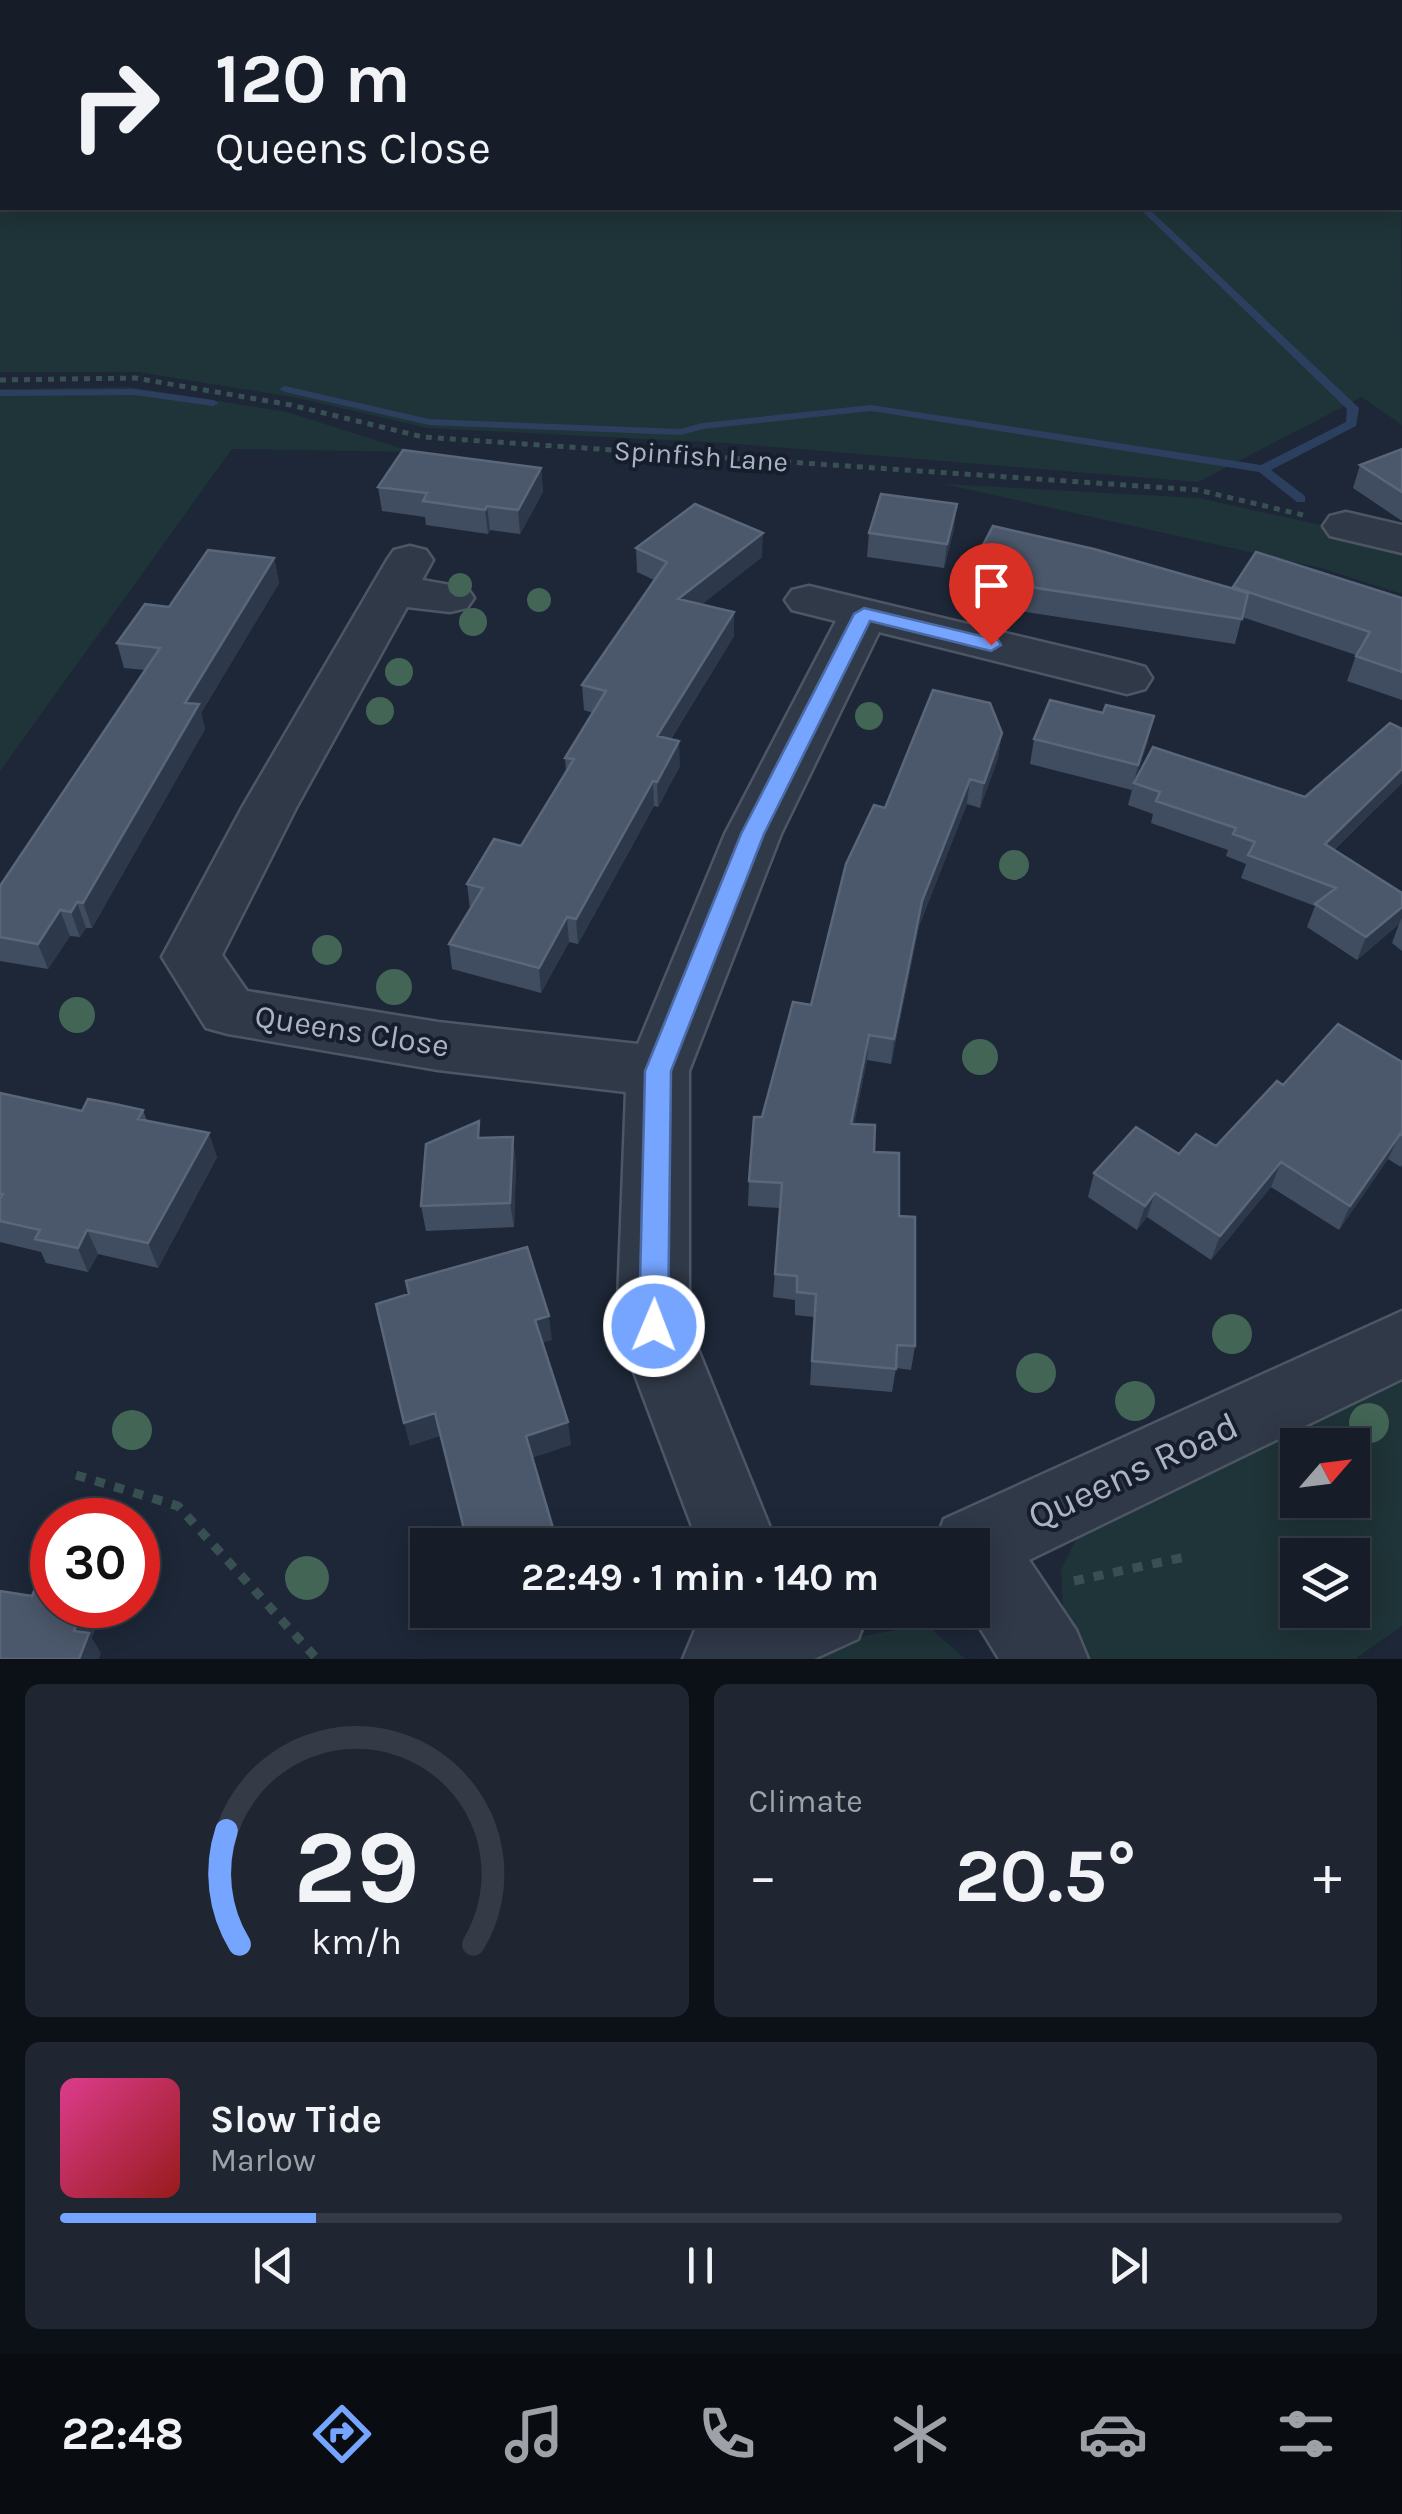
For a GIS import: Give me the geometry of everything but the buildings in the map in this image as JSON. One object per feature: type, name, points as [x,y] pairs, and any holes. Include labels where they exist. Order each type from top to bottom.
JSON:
[{"type":"street","points":[[1346,526],[1402,539]]},
{"type":"street","name":"Queens Close","points":[[450,598],[401,576],[270,806],[192,957],[228,1011],[438,1046],[658,1071]]},
{"type":"street","points":[[731,1528],[654,1326],[658,1071],[753,834],[836,607],[1127,678]]},
{"type":"street","name":"Queens Road","points":[[1001,1587],[1402,1344]]},
{"type":"path","name":"Spinfish Lane","points":[[0,380],[135,378],[291,405],[423,437],[1198,490],[1346,526]]},
{"type":"path","points":[[76,1475],[178,1506],[316,1659]]},
{"type":"path","points":[[1001,1587],[1185,1556]]},
{"type":"green space","points":[[0,210],[1401,210],[1402,425],[1362,397],[1198,482],[725,443],[427,428],[298,398],[138,372],[0,372]]},
{"type":"green space","points":[[130,387],[287,412],[413,452],[232,449],[0,771],[0,389]]},
{"type":"green space","points":[[944,484],[1199,498],[1402,543],[1402,594],[1321,568]]},
{"type":"green space","points":[[1402,1363],[1402,1626],[1355,1659],[1066,1659],[1061,1569],[1086,1520]]},
{"type":"green space","points":[[905,1628],[930,1628],[965,1659],[815,1659],[849,1639]]},
{"type":"waterway","points":[[1145,210],[1353,408],[1352,424],[1263,469]]},
{"type":"waterway","points":[[285,389],[429,422],[681,432],[702,426],[871,408],[1263,469]]},
{"type":"waterway","points":[[0,393],[134,392],[213,403]]},
{"type":"waterway","points":[[1263,469],[1301,499]]},
{"type":"route","points":[[654,1326],[658,1071],[753,834],[864,614],[991,645]]}]
